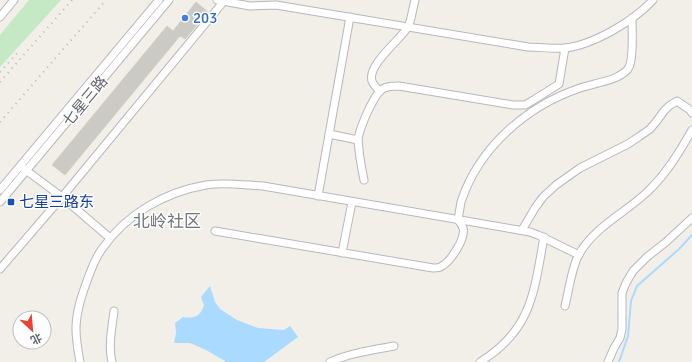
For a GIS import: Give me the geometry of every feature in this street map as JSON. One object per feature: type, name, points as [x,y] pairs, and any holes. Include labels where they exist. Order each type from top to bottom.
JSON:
[{"type":"street","points":[[0,17],[14,0]]},
{"type":"street","name":"七星三路","points":[[0,202],[23,168],[159,0]]},
{"type":"street","name":"七星三路","points":[[0,190],[23,168],[169,0]]},
{"type":"street","points":[[380,91],[373,84],[371,79],[373,71],[381,58],[408,27],[415,0]]},
{"type":"street","points":[[0,269],[62,197],[220,1],[250,6],[276,4],[528,47],[565,48],[581,45],[599,38],[632,18],[647,7],[653,0]]},
{"type":"street","points":[[318,196],[350,17]]},
{"type":"street","points":[[215,231],[433,268],[441,268],[448,262],[462,240],[464,232],[463,227],[458,220],[461,203],[466,189],[476,170],[487,154],[513,126],[528,114],[565,93],[616,77],[625,72],[629,68],[631,61],[632,18]]},
{"type":"street","points":[[364,180],[358,140],[366,115],[380,91],[391,86],[399,86],[513,105],[525,105],[559,84],[565,48]]},
{"type":"street","points":[[522,230],[543,197],[556,185],[580,168],[628,144],[640,136],[656,122],[664,110],[669,106],[677,101],[692,113]]},
{"type":"street","points":[[565,306],[574,265],[587,242],[600,229],[658,181],[692,130]]},
{"type":"street","points":[[329,134],[358,140]]},
{"type":"street","points":[[23,168],[62,197],[110,238]]},
{"type":"street","points":[[80,362],[76,329],[78,311],[82,295],[94,263],[101,250],[110,238],[134,215],[147,207],[164,197],[207,185],[229,183],[263,186],[522,230],[544,237],[579,255]]},
{"type":"street","points":[[342,253],[352,202]]},
{"type":"street","points":[[608,362],[620,338],[622,329],[622,293],[626,283],[633,271],[638,266],[692,218]]},
{"type":"street","points":[[480,362],[503,345],[515,332],[523,320],[529,307],[534,289],[544,237]]},
{"type":"street","points":[[112,362],[110,342],[114,311]]},
{"type":"street","points":[[330,362],[360,352],[394,346]]},
{"type":"green space","points":[[29,0],[61,0],[0,67],[0,35]]},
{"type":"water","points":[[210,286],[215,302],[220,309],[237,320],[258,328],[284,330],[290,326],[298,337],[264,362],[225,362],[206,350],[190,343],[174,343],[176,333],[175,323],[183,317],[194,317],[201,312],[204,305],[201,297]]},
{"type":"building","points":[[196,2],[208,12],[185,39],[180,36],[65,175],[52,165],[167,26],[173,31]]},
{"type":"waterway","points":[[619,362],[628,336],[631,301],[637,286],[679,249],[692,235]]},
{"type":"railway","points":[[0,82],[72,0]]},
{"type":"railway","points":[[0,122],[106,0]]},
{"type":"railway","points":[[0,72],[20,50]]},
{"type":"place","name":"203","points":[[185,18]]},
{"type":"place","name":"七星三路东","points":[[11,202]]},
{"type":"district","name":"北岭社区","points":[[167,221]]}]
